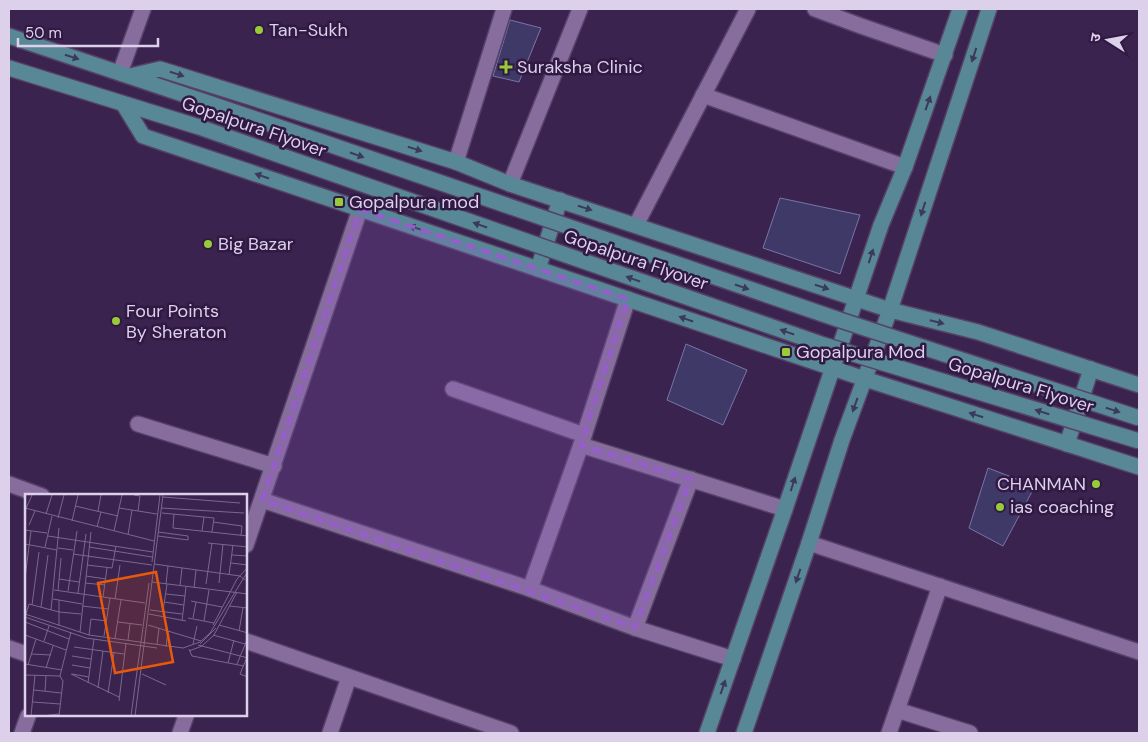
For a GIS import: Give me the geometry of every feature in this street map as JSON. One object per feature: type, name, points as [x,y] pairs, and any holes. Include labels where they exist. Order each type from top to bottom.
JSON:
[{"type":"main road","points":[[707,733],[881,225],[905,167],[960,9]]},
{"type":"main road","points":[[744,733],[809,544],[842,440],[890,310],[989,9]]},
{"type":"main road","name":"Gopalpura Flyover","points":[[9,36],[125,74],[828,316],[1139,418]]},
{"type":"main road","name":"Gopalpura Flyover","points":[[9,68],[199,127],[824,345],[1139,441]]},
{"type":"main road","points":[[125,74],[160,69],[456,162],[510,184],[890,310],[978,332],[1139,385]]},
{"type":"main road","points":[[124,105],[143,136],[865,379],[1139,467]]},
{"type":"main road","points":[[538,269],[560,200]]},
{"type":"main road","points":[[1067,444],[1091,369]]},
{"type":"street","points":[[125,74],[143,9]]},
{"type":"street","points":[[456,162],[504,9]]},
{"type":"street","points":[[510,184],[580,9]]},
{"type":"street","points":[[636,225],[748,9]]},
{"type":"street","points":[[815,9],[945,54]]},
{"type":"street","points":[[704,95],[905,167]]},
{"type":"street","points":[[248,539],[360,209]]},
{"type":"street","points":[[530,589],[582,440],[628,299]]},
{"type":"street","points":[[453,389],[582,440],[691,479],[785,509]]},
{"type":"street","points":[[138,424],[274,466]]},
{"type":"street","points":[[636,628],[691,479]]},
{"type":"street","points":[[9,484],[36,494]]},
{"type":"street","points":[[262,500],[530,589],[636,628],[733,659]]},
{"type":"street","points":[[809,544],[1139,652]]},
{"type":"street","points":[[889,733],[940,586]]},
{"type":"street","points":[[248,642],[349,677],[485,729],[512,733]]},
{"type":"street","points":[[9,648],[25,654]]},
{"type":"street","points":[[330,733],[349,677]]},
{"type":"street","points":[[897,710],[970,733]]},
{"type":"street","points":[[22,733],[28,717]]},
{"type":"street","points":[[180,733],[186,717]]},
{"type":"highlighted area","points":[[360,209],[628,299],[581,445],[691,479],[635,628],[262,500]]},
{"type":"building","points":[[510,20],[541,28],[519,82],[493,76]]},
{"type":"building","points":[[780,198],[860,215],[840,274],[763,248]]},
{"type":"building","points":[[686,344],[747,370],[723,425],[667,400]]},
{"type":"building","name":"ias coaching","points":[[988,468],[1035,486],[1003,546],[969,528]]},
{"type":"place","name":"Tan-Sukh","points":[[259,30]]},
{"type":"place","name":"Suraksha Clinic","points":[[506,67]]},
{"type":"place","name":"Gopalpura mod","points":[[339,202]]},
{"type":"place","name":"Big Bazar","points":[[208,244]]},
{"type":"place","name":"Four Points By Sheraton","points":[[116,321]]},
{"type":"place","name":"Gopalpura Mod","points":[[786,352]]},
{"type":"place","name":"CHANMAN","points":[[1096,484]]},
{"type":"place","name":"ias coaching","points":[[1000,507]]}]
